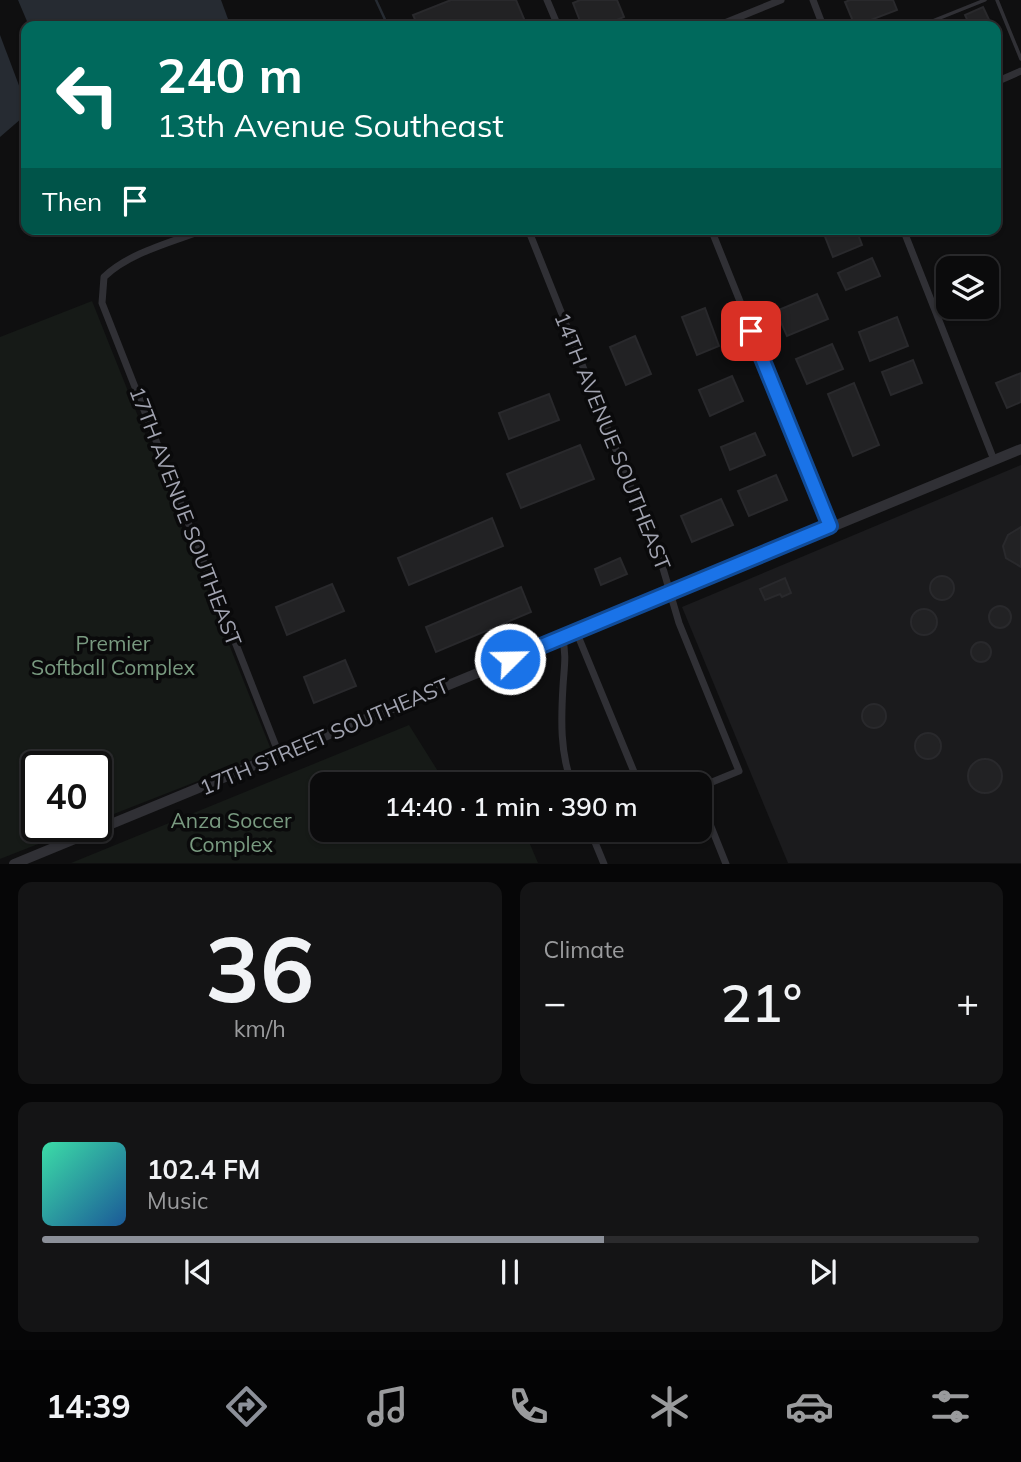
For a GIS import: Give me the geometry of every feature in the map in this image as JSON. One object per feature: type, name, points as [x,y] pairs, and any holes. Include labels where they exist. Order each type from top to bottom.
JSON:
[{"type":"street","points":[[547,0],[556,21]]},
{"type":"street","points":[[729,21],[781,0]]},
{"type":"street","points":[[813,0],[821,21]]},
{"type":"street","points":[[1001,80],[1021,71]]},
{"type":"street","name":"17TH AVENUE SOUTHEAST","points":[[191,235],[125,261],[104,277],[101,288],[102,303],[279,754]]},
{"type":"street","name":"14TH AVENUE SOUTHEAST","points":[[530,235],[671,592],[679,624],[739,771],[712,782]]},
{"type":"street","points":[[713,235],[830,526]]},
{"type":"street","points":[[905,235],[994,460]]},
{"type":"street","name":"17TH STREET SOUTHEAST","points":[[14,863],[1021,449]]},
{"type":"street","points":[[576,631],[634,772]]},
{"type":"street","points":[[562,637],[565,659],[563,749],[569,772]]},
{"type":"street","points":[[712,829],[726,863]]},
{"type":"street","points":[[595,842],[604,863]]},
{"type":"lane","points":[[932,21],[985,0]]},
{"type":"lane","points":[[997,0],[1021,59]]},
{"type":"shaded area","points":[[18,0],[221,0],[228,19],[227,21],[27,21]]},
{"type":"shaded area","points":[[0,35],[21,91],[21,119],[0,137]]},
{"type":"shaded area","points":[[1021,465],[1021,863],[788,863],[682,607]]},
{"type":"green space","name":"Premier Softball Complex","points":[[92,301],[272,752],[112,815],[112,751],[21,751],[21,842],[43,842],[0,859],[0,337]]},
{"type":"green space","name":"Anza Soccer Complex","points":[[409,725],[438,772],[310,772],[310,842],[529,842],[538,863],[71,863]]},
{"type":"building","points":[[451,0],[516,0],[525,21],[416,21],[413,15]]},
{"type":"building","points":[[580,0],[617,0],[624,17],[614,21],[580,21],[573,3]]},
{"type":"building","points":[[893,0],[897,10],[868,21],[853,21],[845,2]]},
{"type":"building","points":[[983,7],[990,21],[968,21],[965,15]]},
{"type":"building","points":[[824,235],[858,235],[862,245],[833,257]]},
{"type":"building","points":[[872,258],[880,276],[846,290],[838,273]]},
{"type":"building","points":[[817,294],[828,319],[787,336],[776,311]]},
{"type":"building","points":[[705,308],[719,346],[697,355],[682,317]]},
{"type":"building","points":[[897,317],[908,346],[870,361],[859,332]]},
{"type":"building","points":[[635,336],[651,374],[626,385],[610,347]]},
{"type":"building","points":[[832,344],[843,369],[807,384],[796,359]]},
{"type":"building","points":[[913,360],[922,383],[891,395],[882,372]]},
{"type":"building","points":[[1021,373],[1021,402],[1007,408],[996,383]]},
{"type":"building","points":[[732,376],[743,401],[710,416],[699,390]]},
{"type":"building","points":[[854,383],[879,445],[853,456],[828,394]]},
{"type":"building","points":[[549,394],[559,420],[509,439],[499,413]]},
{"type":"building","points":[[755,433],[765,455],[730,470],[721,447]]},
{"type":"building","points":[[580,445],[594,479],[521,508],[507,474]]},
{"type":"building","points":[[776,475],[787,500],[749,516],[738,491]]},
{"type":"building","points":[[721,499],[733,525],[692,542],[681,516]]},
{"type":"building","points":[[492,518],[503,546],[409,585],[398,558]]},
{"type":"building","points":[[1021,527],[1021,567],[1006,558],[1003,546],[1008,535]]},
{"type":"building","points":[[620,558],[627,574],[601,585],[595,569]]},
{"type":"building","points":[[942,576],[953,583],[954,588],[947,599],[942,600],[931,593],[930,588],[937,577]]},
{"type":"building","points":[[785,578],[791,593],[765,600],[760,589]]},
{"type":"building","points":[[332,584],[344,611],[287,635],[276,607]]},
{"type":"building","points":[[521,587],[531,612],[436,652],[426,627]]},
{"type":"building","points":[[996,606],[1004,606],[1011,613],[1011,621],[1004,628],[996,628],[989,621],[989,613]]},
{"type":"building","points":[[924,609],[933,613],[937,622],[933,631],[924,635],[915,631],[911,622],[915,613]]},
{"type":"building","points":[[977,642],[985,642],[991,652],[985,662],[977,662],[971,656],[971,648]]},
{"type":"building","points":[[345,660],[356,686],[314,703],[304,677]]},
{"type":"building","points":[[874,704],[883,707],[886,716],[883,725],[874,728],[865,725],[862,716],[865,707]]},
{"type":"building","points":[[928,733],[937,737],[941,746],[937,755],[928,759],[919,755],[915,746],[919,737]]},
{"type":"building","points":[[985,759],[997,764],[1002,776],[997,788],[985,793],[973,788],[968,776],[973,764]]},
{"type":"waterway","points":[[376,0],[386,21]]},
{"type":"route","points":[[510,659],[830,526],[751,331]]}]
